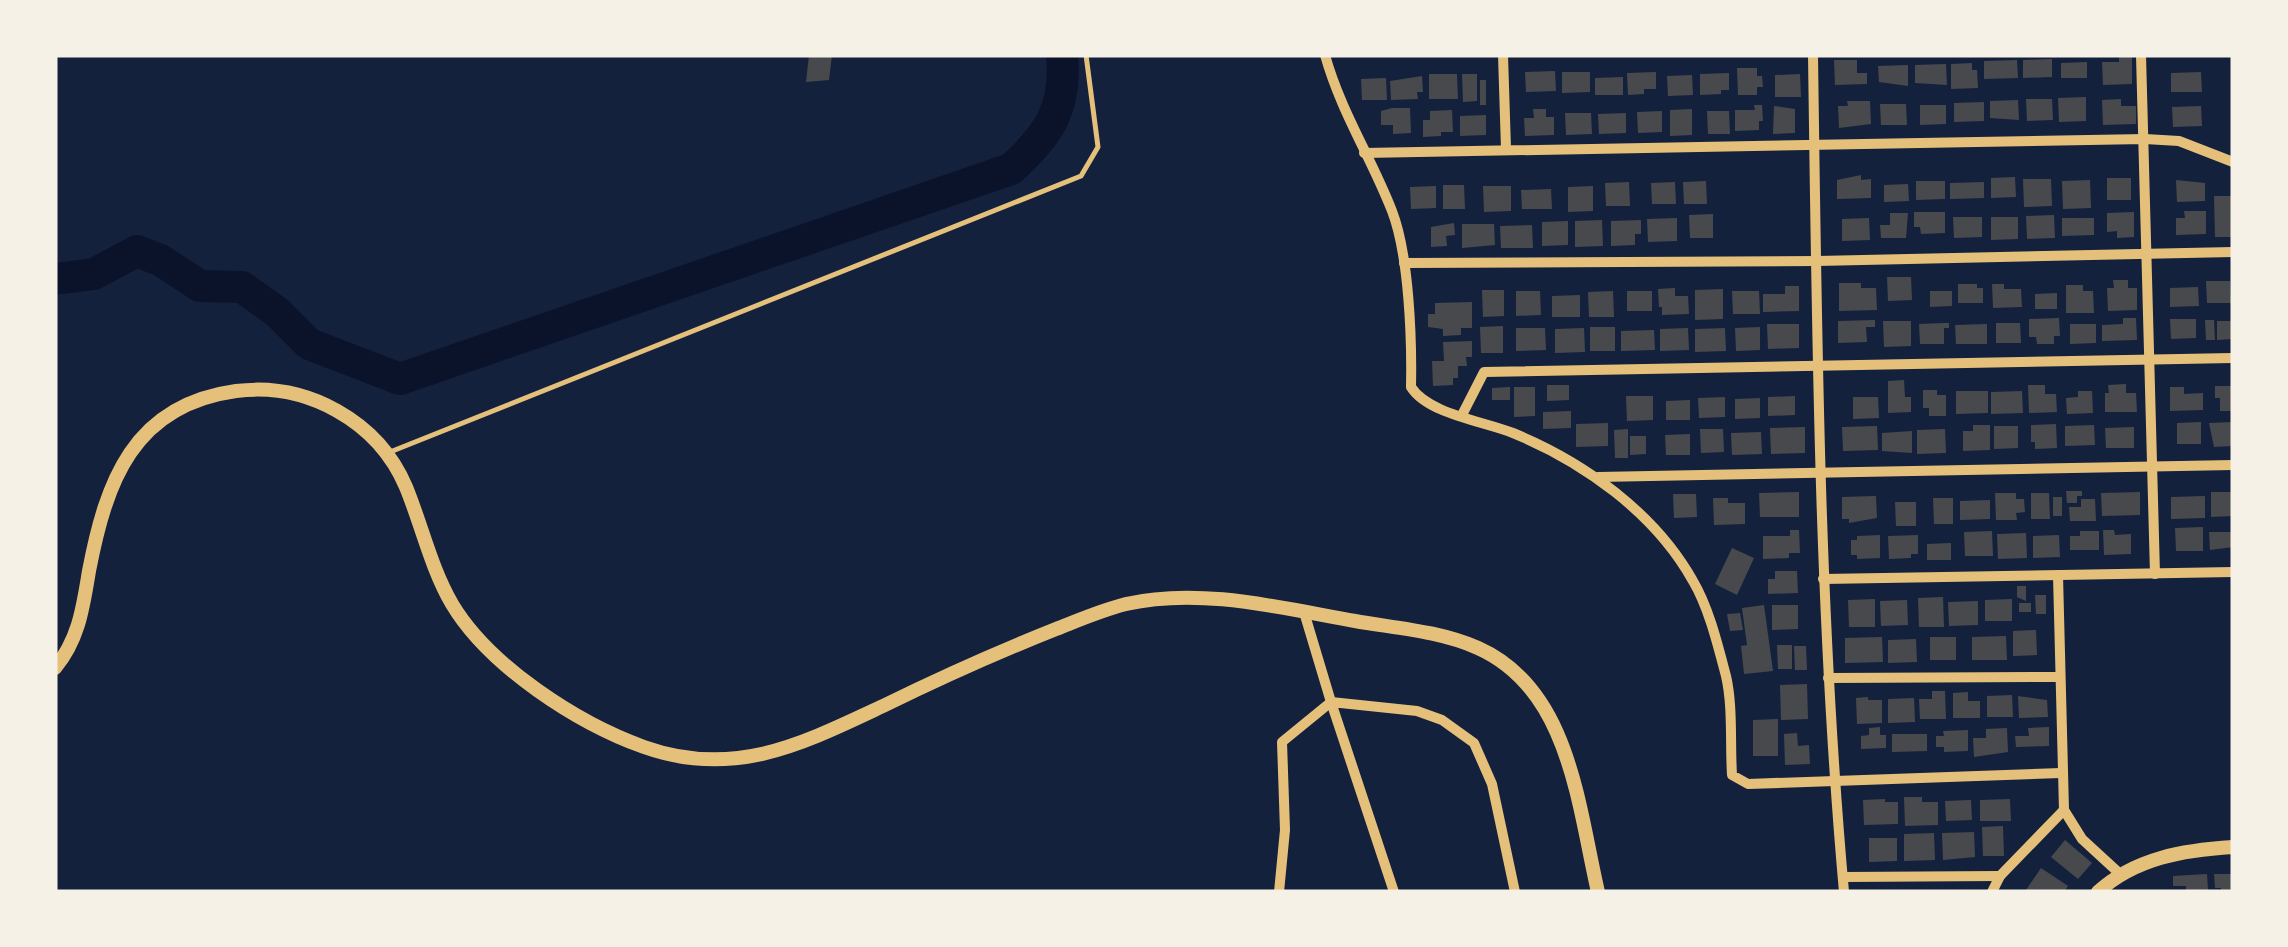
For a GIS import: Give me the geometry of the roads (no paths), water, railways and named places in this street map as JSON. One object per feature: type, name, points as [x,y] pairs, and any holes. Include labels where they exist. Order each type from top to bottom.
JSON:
[{"type":"street","points":[[1325,55],[1336,96],[1393,212],[1404,263],[1410,386],[1427,404],[1552,450],[1598,478],[1652,528],[1695,583],[1727,679],[1732,775],[1748,784],[2060,774]]},
{"type":"street","points":[[1503,55],[1506,149]]},
{"type":"street","points":[[1813,55],[1820,474],[1828,678],[1844,892]]},
{"type":"street","points":[[2141,55],[2155,574]]},
{"type":"street","points":[[1364,153],[2145,139],[2180,141],[2233,162]]},
{"type":"street","points":[[1404,263],[2233,252]]},
{"type":"street","points":[[1462,415],[1484,372],[2233,358]]},
{"type":"street","points":[[55,668],[69,651],[79,625],[102,510],[134,446],[167,417],[218,394],[258,390],[293,394],[340,412],[370,434],[387,453],[405,486],[452,604],[494,655],[564,706],[632,743],[676,758],[716,761],[794,748],[1030,639],[1126,604],[1202,598],[1304,612],[1442,636],[1480,648],[1537,694],[1565,751],[1598,892]]},
{"type":"street","points":[[1598,478],[2233,465]]},
{"type":"street","points":[[1824,579],[2233,572]]},
{"type":"street","points":[[2058,575],[2060,774],[2064,810],[2082,839],[2119,873]]},
{"type":"street","points":[[1304,612],[1394,892]]},
{"type":"street","points":[[1828,678],[2060,677]]},
{"type":"street","points":[[1279,892],[1285,830],[1282,742],[1331,702],[1417,711],[1442,720],[1474,743],[1492,784],[1515,892]]},
{"type":"street","points":[[1992,892],[2000,876],[2064,810]]},
{"type":"street","points":[[2098,892],[2119,873],[2177,854],[2233,847]]},
{"type":"street","points":[[1842,877],[2000,876]]},
{"type":"lane","points":[[387,453],[1081,176],[1098,147],[1086,55]]},
{"type":"waterway","points":[[55,279],[94,274],[137,251],[160,260],[200,286],[242,287],[277,312],[309,344],[400,379],[1011,169],[1036,144],[1053,119],[1061,90],[1062,55]]}]
